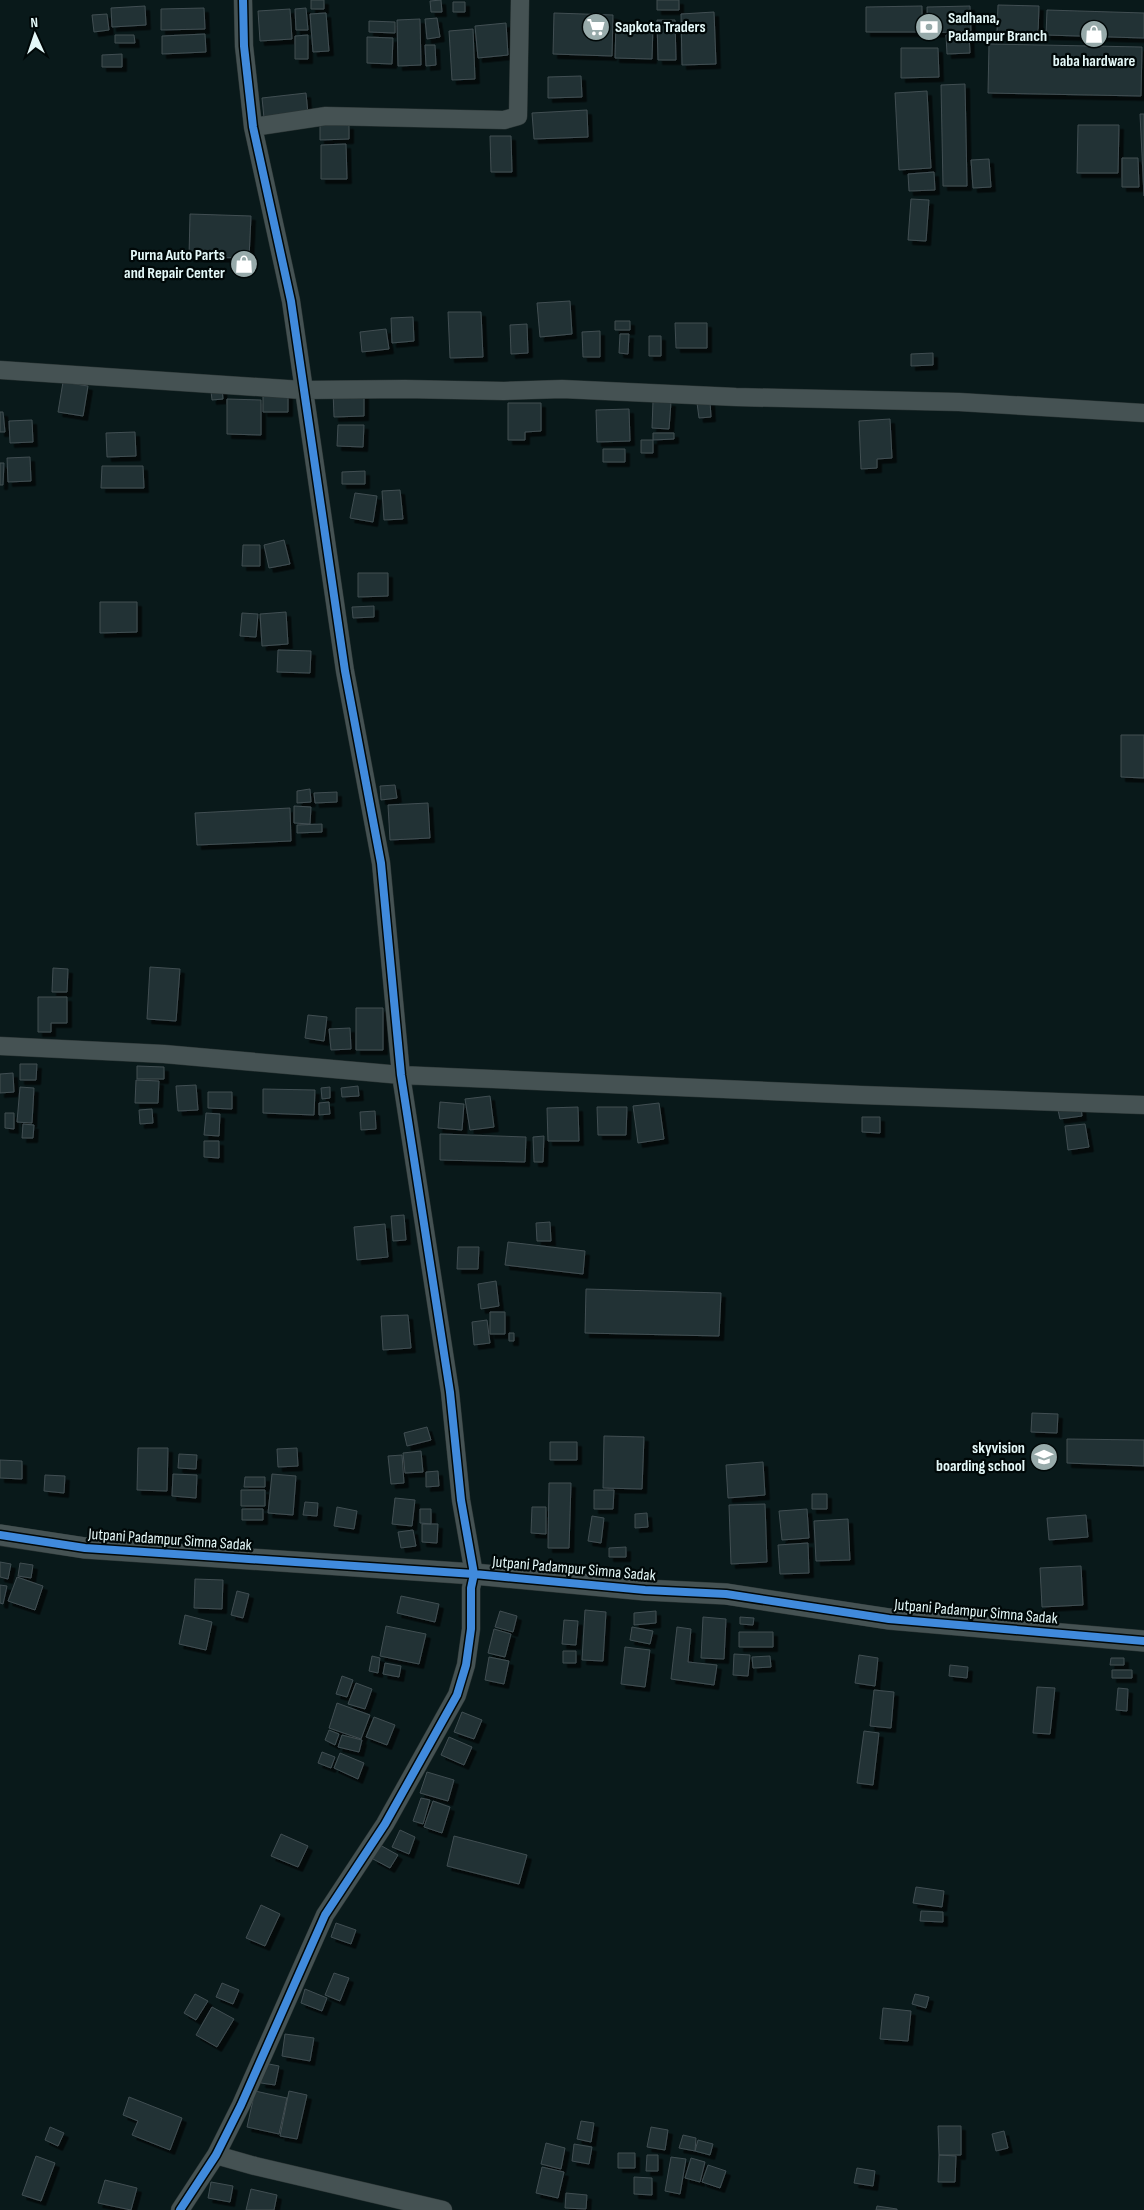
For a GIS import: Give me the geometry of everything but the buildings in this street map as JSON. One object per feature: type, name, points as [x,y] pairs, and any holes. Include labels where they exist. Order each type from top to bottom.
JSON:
[{"type":"street","points":[[180,2210],[216,2155],[252,2081],[325,1915],[385,1824],[457,1695],[466,1665],[471,1629],[471,1588],[474,1574],[461,1500],[450,1392],[401,1075],[381,863],[346,671],[302,390],[291,302],[253,127],[244,46],[243,0]]},
{"type":"street","points":[[253,127],[326,116],[504,120],[518,116],[520,0]]},
{"type":"street","points":[[0,370],[302,390],[404,388],[504,391],[562,389],[736,397],[959,402],[1144,413]]},
{"type":"street","points":[[0,1046],[164,1054],[401,1075],[861,1095],[1144,1104]]},
{"type":"street","name":"Jutpani Padampur Simna Sadak","points":[[0,1535],[85,1548],[474,1574],[645,1590],[726,1594],[889,1619],[1144,1640]]},
{"type":"street","points":[[216,2155],[255,2166],[444,2210]]},
{"type":"cycle path","points":[[180,2210],[216,2155],[241,2105],[325,1915],[385,1824],[457,1695],[466,1665],[471,1629],[471,1588],[474,1574],[461,1500],[450,1392],[401,1075],[381,863],[345,671],[291,301],[253,127],[244,46],[243,0]]},
{"type":"cycle path","points":[[0,1535],[85,1548],[474,1574],[645,1590],[726,1594],[889,1619],[1144,1641]]},
{"type":"place","name":"Sapkota Traders","points":[[596,27]]},
{"type":"place","name":"Sadhana, Padampur Branch","points":[[929,27]]},
{"type":"place","name":"baba hardware","points":[[1094,34]]},
{"type":"place","name":"Purna Auto Parts and Repair Center","points":[[244,264]]},
{"type":"place","name":"skyvision boarding school","points":[[1044,1457]]}]
